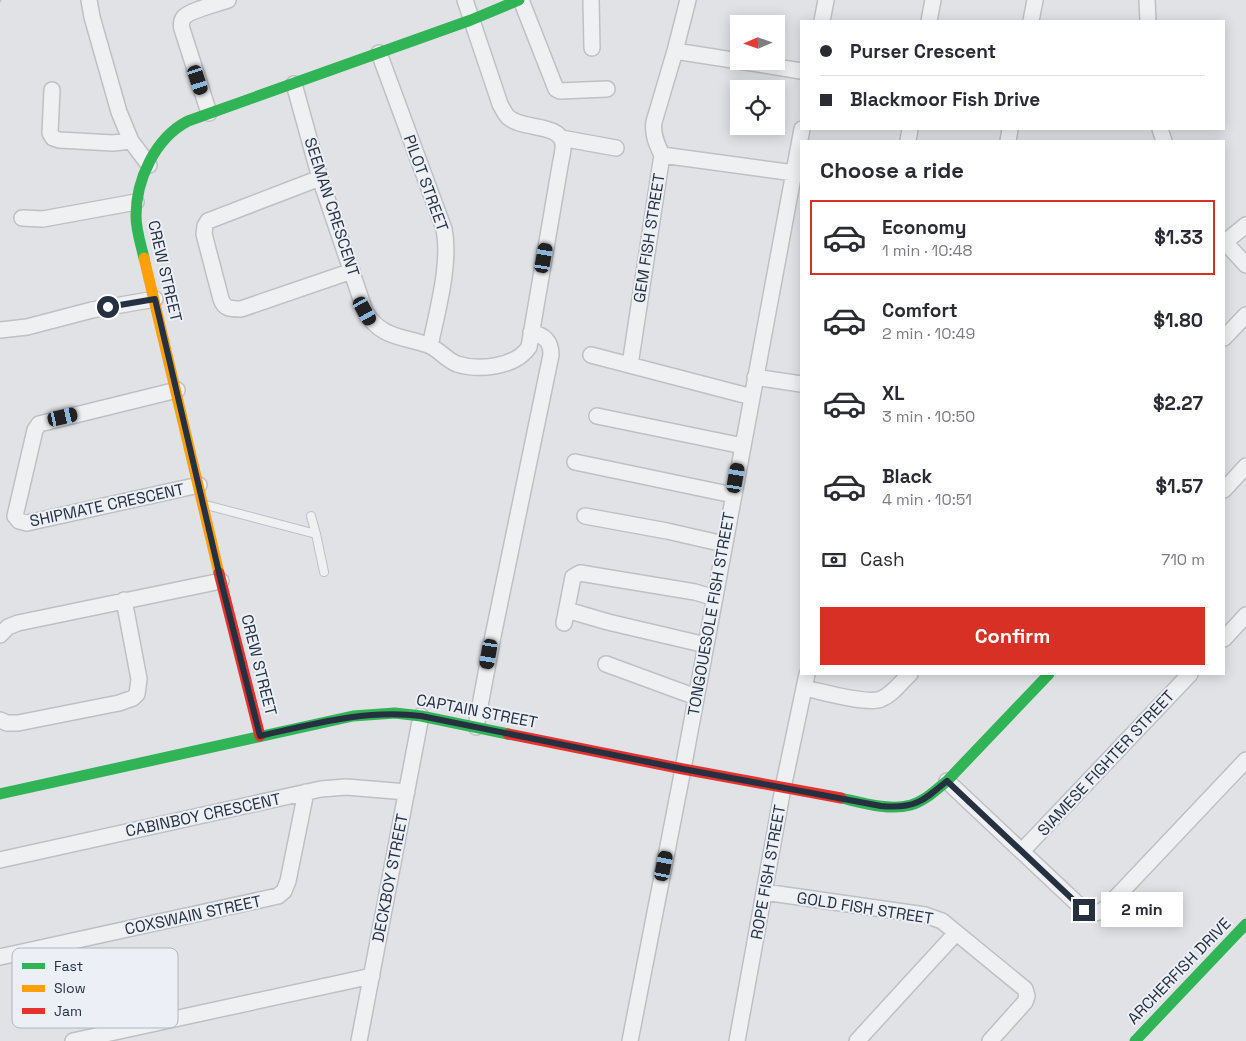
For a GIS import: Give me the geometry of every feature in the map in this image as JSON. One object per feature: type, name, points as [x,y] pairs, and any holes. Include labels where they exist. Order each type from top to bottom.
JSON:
[{"type":"street","points":[[89,0],[92,17],[119,112],[131,140],[149,165]]},
{"type":"street","points":[[209,113],[182,24],[184,18],[190,14],[228,0]]},
{"type":"street","points":[[465,0],[500,104],[508,117],[520,124],[557,135],[616,148]]},
{"type":"street","points":[[520,0],[530,20],[556,89],[560,91],[607,89]]},
{"type":"street","name":"CREW STREET","points":[[260,736],[136,225],[136,202],[143,178],[157,148],[171,132],[188,121],[471,20],[520,0]]},
{"type":"street","points":[[591,0],[592,48]]},
{"type":"street","points":[[662,155],[653,129],[654,122],[688,0]]},
{"type":"street","points":[[822,20],[826,0]]},
{"type":"street","points":[[929,20],[933,0]]},
{"type":"street","points":[[1031,20],[1035,0]]},
{"type":"street","points":[[1148,0],[1148,20]]},
{"type":"street","points":[[675,51],[730,60]]},
{"type":"street","name":"PILOT STREET","points":[[379,53],[444,229],[446,259],[430,346]]},
{"type":"street","points":[[785,68],[800,71]]},
{"type":"street","name":"SEEMAN CRESCENT","points":[[294,84],[320,178],[365,311],[371,322],[389,334],[430,346],[456,364],[479,368],[501,366],[525,352],[529,347],[563,146],[557,135]]},
{"type":"street","points":[[52,90],[50,133],[53,138],[59,140],[113,142],[131,140]]},
{"type":"street","name":"TONGOUESOLE FISH STREET","points":[[630,1041],[683,769],[800,140]]},
{"type":"street","name":"GEM FISH STREET","points":[[630,365],[662,155],[794,173]]},
{"type":"street","points":[[320,178],[208,221],[204,234],[221,300],[223,305],[228,308],[240,309],[352,271]]},
{"type":"street","points":[[22,218],[43,219],[136,202]]},
{"type":"street","points":[[1225,240],[1246,225]]},
{"type":"street","points":[[1225,242],[1246,265]]},
{"type":"street","points":[[0,330],[27,327],[92,310],[155,299]]},
{"type":"street","points":[[1225,337],[1246,314]]},
{"type":"street","points":[[476,727],[498,609],[551,356],[551,346],[546,338],[541,334],[531,332]]},
{"type":"street","points":[[591,355],[752,397]]},
{"type":"street","points":[[755,377],[800,384]]},
{"type":"street","name":"SHIPMATE CRESCENT","points":[[177,390],[40,424],[35,430],[16,516],[21,523],[27,523],[199,485]]},
{"type":"street","points":[[596,416],[742,446]]},
{"type":"street","points":[[575,462],[734,495]]},
{"type":"street","points":[[1225,489],[1246,466]]},
{"type":"street","points":[[584,516],[667,531],[724,544]]},
{"type":"street","points":[[706,646],[608,622],[566,616],[573,577],[580,573],[695,592],[714,598]]},
{"type":"street","points":[[0,635],[8,627],[18,622],[221,581]]},
{"type":"street","points":[[0,720],[6,723],[18,724],[119,703],[137,694],[140,685],[124,600]]},
{"type":"street","points":[[1225,637],[1246,615]]},
{"type":"street","points":[[606,664],[696,697]]},
{"type":"street","points":[[805,681],[865,700],[876,701],[885,697],[909,675]]},
{"type":"street","name":"CAPTAIN STREET","points":[[0,794],[362,714],[395,713],[421,716],[783,788],[881,806],[897,807],[912,805],[920,801],[947,781],[1048,675]]},
{"type":"street","name":"SIAMESE FIGHTER STREET","points":[[1022,852],[1189,675]]},
{"type":"street","name":"ROPE FISH STREET","points":[[737,1041],[783,788],[805,681]]},
{"type":"street","name":"DECKBOY STREET","points":[[359,1041],[421,716]]},
{"type":"street","points":[[947,781],[1090,914],[1100,913],[1106,908],[1246,760]]},
{"type":"street","name":"CABINBOY CRESCENT","points":[[0,860],[306,792],[346,787],[407,792]]},
{"type":"street","name":"COXSWAIN STREET","points":[[41,948],[278,896],[284,891],[288,881],[306,792]]},
{"type":"street","name":"GOLD FISH STREET","points":[[764,892],[930,916],[942,921],[1024,987],[1027,993],[1023,1004],[990,1041]]},
{"type":"street","name":"ARCHERFISH DRIVE","points":[[1135,1041],[1246,924]]},
{"type":"street","points":[[857,1041],[956,933]]},
{"type":"street","points":[[178,1018],[372,976]]},
{"type":"street","points":[[73,1041],[133,1028]]},
{"type":"lane","points":[[204,505],[316,534]]},
{"type":"lane","points":[[311,516],[324,572]]},
{"type":"traffic: fast","points":[[144,258],[136,221],[139,188],[157,149],[176,128],[188,121],[471,20],[519,0]]},
{"type":"traffic: fast","points":[[841,798],[876,806],[894,807],[903,807],[921,801],[947,781],[1048,675]]},
{"type":"traffic: fast","points":[[0,794],[353,716],[395,713],[421,716],[508,734]]},
{"type":"traffic: fast","points":[[1135,1041],[1246,924]]},
{"type":"traffic: slow","points":[[144,258],[219,573]]},
{"type":"traffic: jam","points":[[219,573],[260,736]]},
{"type":"traffic: jam","points":[[508,734],[841,798]]},
{"type":"route","points":[[108,307],[155,299],[221,581],[260,736],[362,714],[395,713],[421,716],[683,769],[881,806],[905,807],[912,805],[930,796],[947,781],[1084,910]]}]
